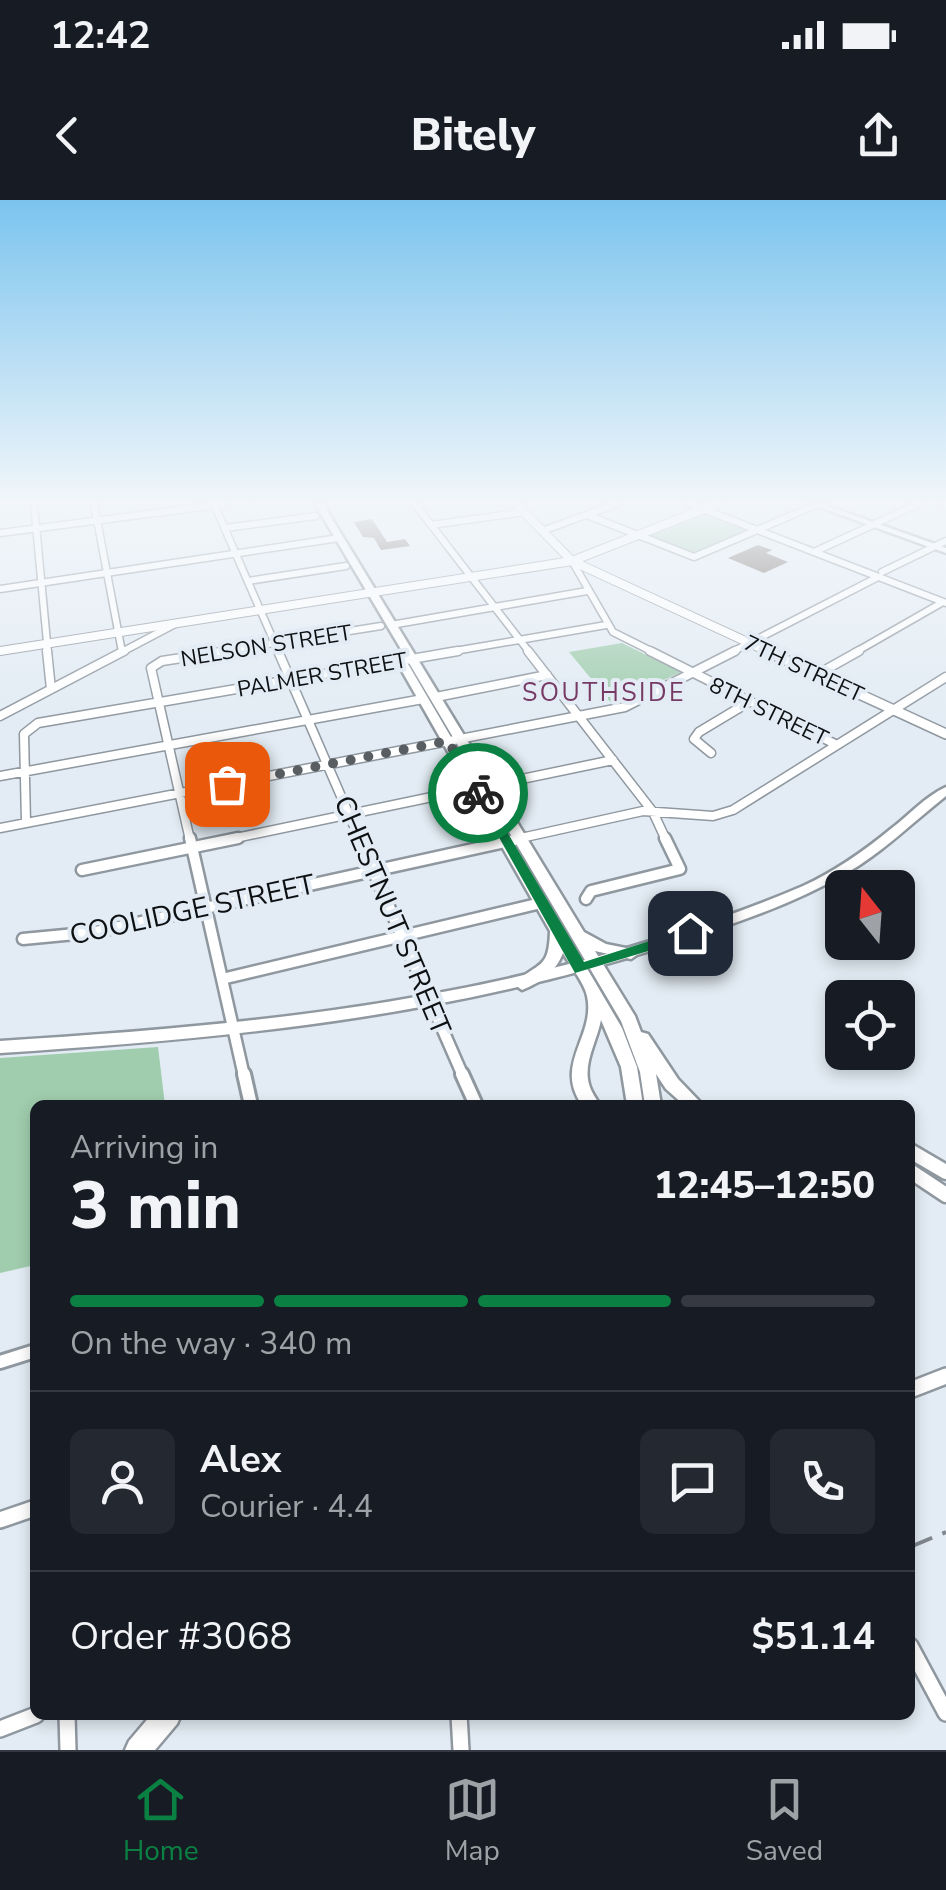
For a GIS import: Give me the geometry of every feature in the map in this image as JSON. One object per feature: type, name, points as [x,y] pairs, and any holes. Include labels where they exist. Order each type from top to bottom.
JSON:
[{"type":"main road","points":[[354,576],[368,594]]},
{"type":"main road","points":[[357,576],[512,840],[575,933],[588,973],[626,1054],[635,1100]]},
{"type":"main road","points":[[0,1047],[233,1030],[432,1004],[588,973],[844,870],[946,790]]},
{"type":"main road","points":[[512,840],[557,928],[588,973],[630,1020],[672,1084],[690,1100]]},
{"type":"main road","points":[[522,984],[553,964],[558,951],[557,928]]},
{"type":"main road","points":[[575,933],[602,949],[630,954]]},
{"type":"main road","points":[[588,973],[596,1017],[576,1076],[590,1100]]},
{"type":"main road","points":[[630,1020],[652,1099]]},
{"type":"main road","points":[[138,1750],[164,1720]]},
{"type":"street","points":[[40,576],[50,689]]},
{"type":"street","points":[[0,589],[86,576]]},
{"type":"street","points":[[109,576],[122,652]]},
{"type":"street","name":"CHESTNUT STREET","points":[[246,576],[474,1100]]},
{"type":"street","points":[[248,581],[278,576]]},
{"type":"street","points":[[0,651],[482,576]]},
{"type":"street","points":[[580,576],[606,624]]},
{"type":"street","name":"7TH STREET","points":[[604,576],[946,734]]},
{"type":"street","points":[[0,828],[625,706],[877,576]]},
{"type":"street","points":[[883,576],[945,603]]},
{"type":"street","points":[[472,578],[653,812],[680,869],[592,891],[586,899]]},
{"type":"street","name":"NELSON STREET","points":[[158,702],[152,666],[588,592]]},
{"type":"street","points":[[818,674],[945,603]]},
{"type":"street","points":[[0,716],[175,624]]},
{"type":"street","name":"PALMER STREET","points":[[24,772],[24,734],[38,724],[606,624]]},
{"type":"street","name":"8TH STREET","points":[[606,624],[691,672],[837,745]]},
{"type":"street","points":[[0,776],[548,675]]},
{"type":"street","name":"COOLIDGE STREET","points":[[23,939],[96,932],[653,812],[713,816],[733,810],[946,677]]},
{"type":"street","points":[[158,702],[249,1100]]},
{"type":"street","points":[[711,752],[694,739],[749,702]]},
{"type":"street","points":[[82,870],[612,760]]},
{"type":"street","points":[[24,772],[26,824]]},
{"type":"street","points":[[222,980],[541,903]]},
{"type":"street","points":[[915,1154],[946,1172]]},
{"type":"street","points":[[915,1174],[946,1195]]},
{"type":"street","points":[[0,1362],[30,1353]]},
{"type":"street","points":[[915,1388],[946,1376]]},
{"type":"street","points":[[0,1520],[30,1510]]},
{"type":"street","points":[[915,1655],[946,1714]]},
{"type":"street","points":[[0,1729],[30,1717]]},
{"type":"street","points":[[67,1720],[68,1750]]},
{"type":"street","points":[[459,1720],[460,1750]]},
{"type":"green space","points":[[622,643],[681,672],[612,704],[569,652]]},
{"type":"green space","points":[[158,1047],[164,1100],[30,1100],[30,1266],[0,1273],[0,1058]]},
{"type":"railway","points":[[915,1545],[946,1532]]},
{"type":"way so far","points":[[227,784],[448,741],[478,793]]},
{"type":"district","name":"SOUTHSIDE","points":[[604,692]]},
{"type":"route","points":[[478,793],[580,969],[690,933]]}]
